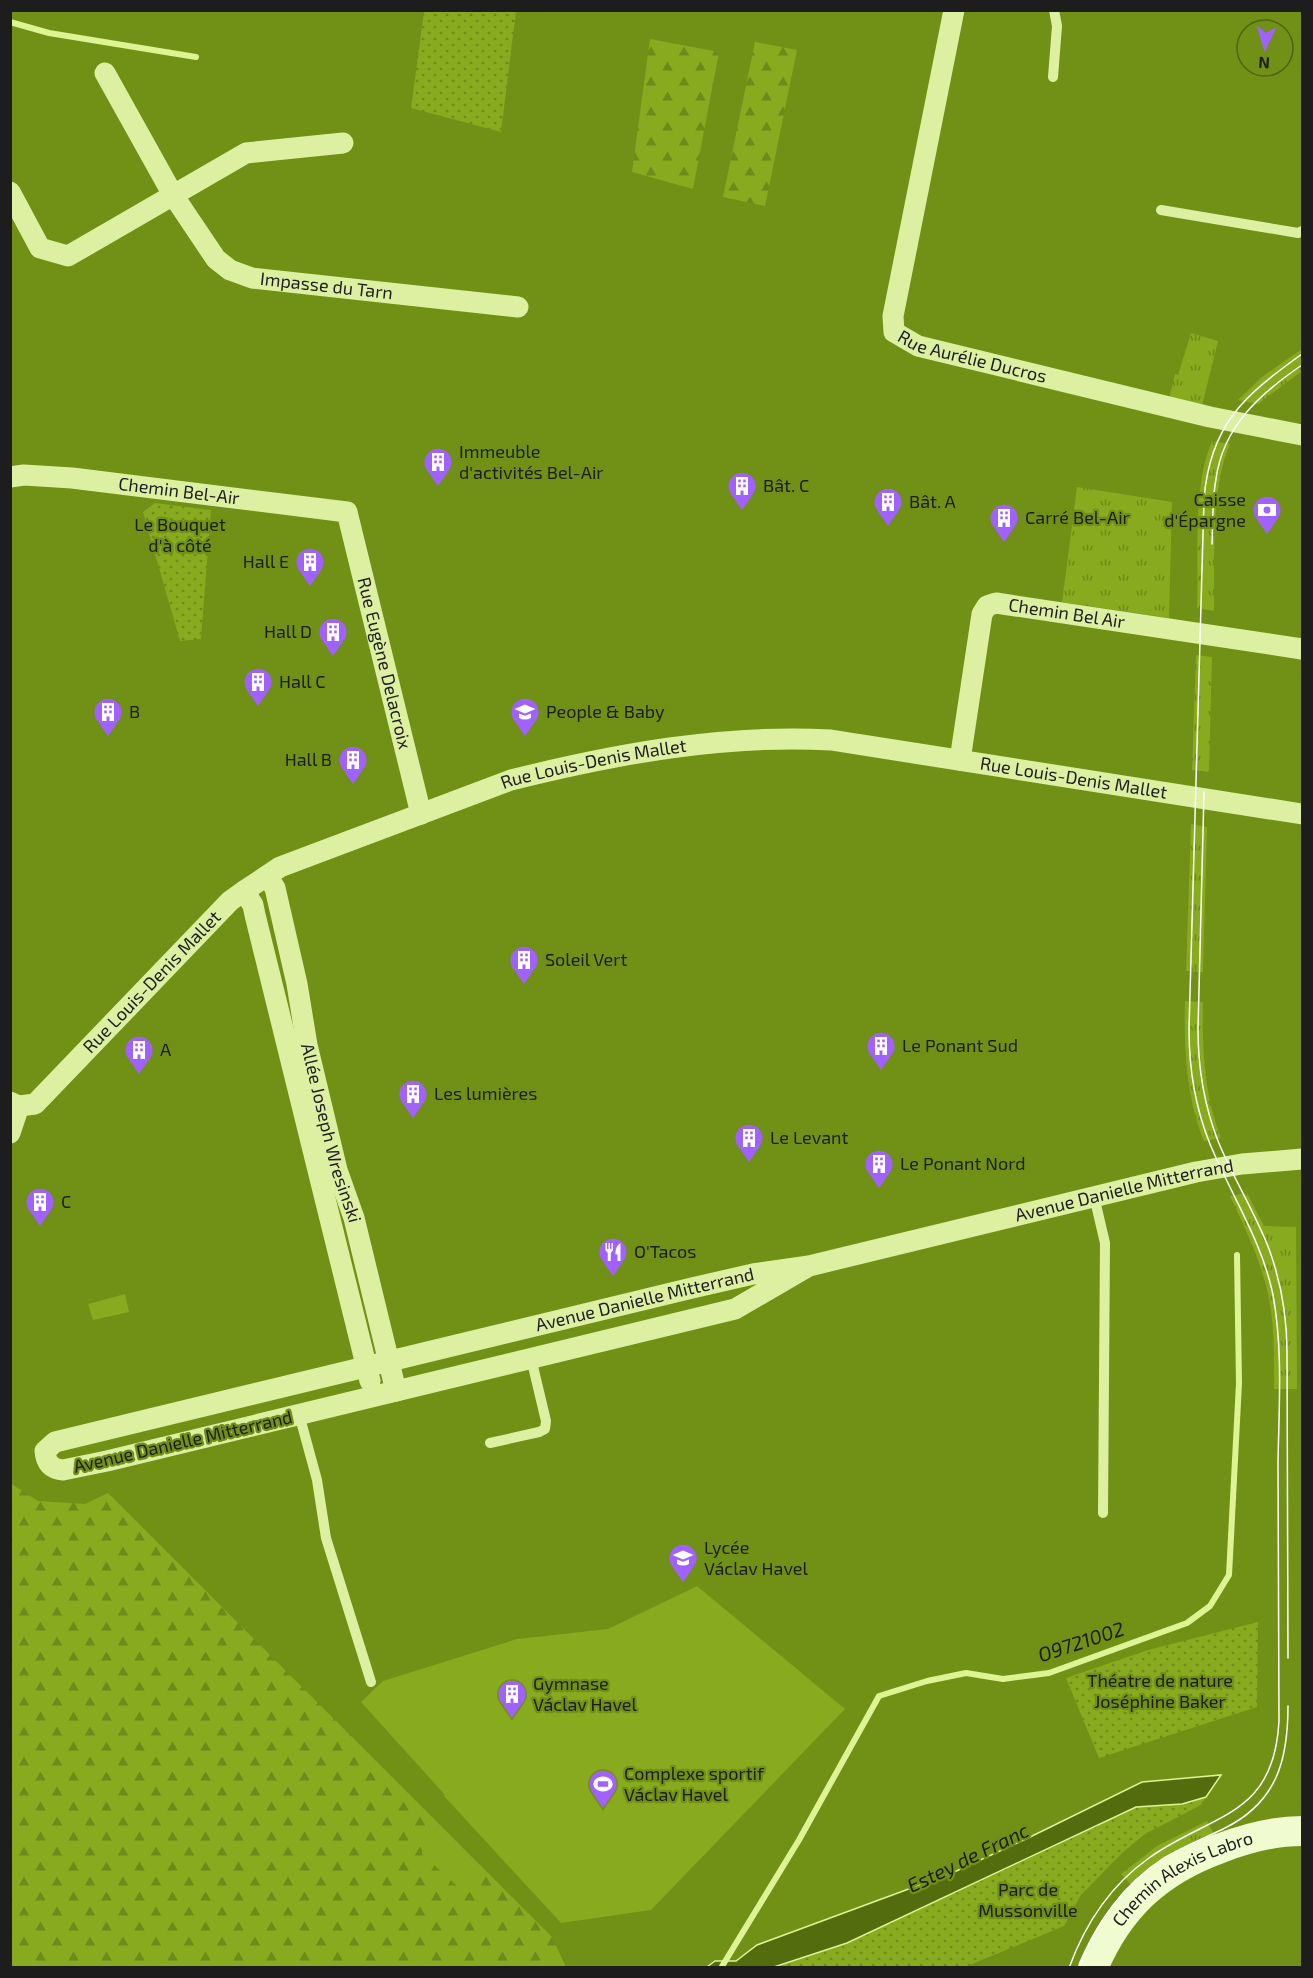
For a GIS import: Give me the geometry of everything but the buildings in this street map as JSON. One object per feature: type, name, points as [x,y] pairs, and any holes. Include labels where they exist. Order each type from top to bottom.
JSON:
[{"type":"street","name":"Rue Aurélie Ducros","points":[[954,10],[893,316],[894,332],[918,346],[1210,417],[1302,435]]},
{"type":"street","name":"Impasse du Tarn","points":[[105,74],[173,195],[216,260],[230,270],[252,278],[518,307]]},
{"type":"street","points":[[10,192],[40,248],[68,256],[246,153],[343,143]]},
{"type":"street","name":"Chemin Bel-Air","points":[[10,477],[24,475],[72,478],[347,512]]},
{"type":"street","name":"Rue Eugène Delacroix","points":[[347,512],[421,814]]},
{"type":"street","name":"Chemin Bel Air","points":[[960,760],[982,614],[987,606],[996,603],[1302,649]]},
{"type":"street","name":"Rue Louis-Denis Mallet","points":[[10,1133],[15,1104],[35,1104],[230,902],[244,891],[280,867],[522,777],[619,756],[715,742],[780,738],[831,740],[1302,814]]},
{"type":"street","name":"Allée Joseph Wresinski","points":[[267,876],[274,888],[297,984],[312,1068],[337,1170],[354,1218],[396,1390]]},
{"type":"street","name":"Allée Joseph Wresinski","points":[[244,891],[253,905],[374,1396]]},
{"type":"street","name":"Avenue Danielle Mitterrand","points":[[809,1266],[735,1309],[63,1470],[56,1469],[46,1459],[45,1451],[55,1442],[753,1274],[809,1266],[1268,1155],[1302,1159]]},
{"type":"street","name":"Chemin Alexis Labro","points":[[1093,1968],[1118,1920],[1151,1885],[1178,1866],[1203,1854],[1238,1842],[1302,1831]]},
{"type":"lane","points":[[1053,77],[1057,26],[1054,10]]},
{"type":"lane","points":[[1161,210],[1298,233],[1302,231]]},
{"type":"lane","points":[[1094,1196],[1105,1242],[1103,1513]]},
{"type":"lane","points":[[490,1443],[545,1429],[546,1421],[531,1358]]},
{"type":"lane","points":[[299,1414],[317,1480],[326,1538],[371,1682]]},
{"type":"green space","points":[[424,11],[516,11],[501,132],[411,108]]},
{"type":"green space","points":[[650,39],[719,52],[693,189],[632,172]]},
{"type":"green space","points":[[755,42],[797,50],[765,206],[723,197]]},
{"type":"green space","points":[[1191,333],[1218,341],[1202,406],[1169,399],[1175,374],[1178,375]]},
{"type":"green space","points":[[1302,349],[1302,371],[1258,404],[1238,400],[1263,376]]},
{"type":"green space","points":[[1212,441],[1230,444],[1219,482],[1216,504],[1214,611],[1197,608],[1199,501],[1206,460]]},
{"type":"green space","points":[[1077,487],[1172,502],[1169,618],[1062,602]]},
{"type":"green space","name":"Le Bouquet d'à côté","points":[[155,503],[211,510],[201,639],[180,641],[143,512]]},
{"type":"green space","points":[[1196,655],[1212,657],[1209,772],[1192,770]]},
{"type":"green space","points":[[1191,824],[1207,827],[1203,972],[1186,971]]},
{"type":"green space","points":[[1185,1001],[1203,1002],[1205,1071],[1211,1105],[1221,1138],[1204,1141],[1193,1107],[1187,1072]]},
{"type":"green space","points":[[1247,1193],[1264,1226],[1296,1227],[1297,1389],[1274,1389],[1271,1308],[1254,1249],[1230,1196]]},
{"type":"green space","points":[[125,1294],[129,1312],[93,1320],[88,1304]]},
{"type":"green space","points":[[10,1483],[38,1501],[85,1504],[108,1493],[552,1937],[566,1967],[11,1967]]},
{"type":"green space","name":"Complexe sportif Václav Havel","points":[[697,1586],[845,1709],[651,1910],[561,1923],[361,1702],[383,1681],[517,1639],[608,1629]]},
{"type":"green space","name":"Théatre de nature Joséphine Baker","points":[[1258,1622],[1257,1707],[1099,1758],[1066,1678],[1148,1650]]},
{"type":"green space","name":"Parc de Mussonville","points":[[1206,1797],[1201,1805],[1145,1834],[1122,1853],[1081,1895],[1064,1926],[965,1967],[774,1968],[847,1943],[1136,1807],[1182,1804]]},
{"type":"green space","points":[[1207,1821],[1215,1837],[1133,1887],[1121,1874],[1157,1846]]},
{"type":"green space","points":[[436,1829],[445,1830],[477,1864],[479,1874],[465,1888],[457,1886],[422,1854],[422,1845]]},
{"type":"shaded area","points":[[1221,1775],[1206,1797],[1182,1804],[1136,1807],[847,1943],[774,1967],[707,1967],[715,1961],[736,1961],[757,1945],[952,1873],[1142,1782]]},
{"type":"waterway","points":[[10,22],[49,33],[196,57]]},
{"type":"waterway","name":"O9721002","points":[[721,1968],[799,1840],[879,1696],[927,1681],[966,1673],[1003,1679],[1049,1673],[1187,1623],[1210,1606],[1229,1575],[1239,1383],[1237,1255]]},
{"type":"tram line","points":[[1069,1968],[1091,1921],[1123,1880],[1149,1858],[1172,1843],[1236,1809],[1252,1795],[1265,1777],[1275,1753],[1279,1721],[1280,1378],[1276,1315],[1268,1275],[1261,1256],[1218,1163],[1200,1116],[1190,1058],[1189,1029],[1204,499],[1208,473],[1214,450],[1234,414],[1263,383],[1302,354]]},
{"type":"tram line","points":[[1212,544],[1213,503],[1220,460],[1235,427],[1259,399],[1302,365]]},
{"type":"tram line","points":[[1204,792],[1199,1057],[1213,1127],[1269,1249],[1280,1287],[1286,1326],[1288,1658]]},
{"type":"tram line","points":[[1079,1968],[1102,1920],[1136,1880],[1164,1858],[1243,1818],[1257,1806],[1276,1778],[1282,1761],[1288,1706]]},
{"type":"place","name":"Immeuble d'activités Bel-Air","points":[[438,488]]},
{"type":"place","name":"Bât. C","points":[[742,512]]},
{"type":"place","name":"Bât. A","points":[[888,528]]},
{"type":"place","name":"Caisse d'Épargne","points":[[1267,536]]},
{"type":"place","name":"Carré Bel-Air","points":[[1004,544]]},
{"type":"place","name":"Hall E","points":[[310,588]]},
{"type":"place","name":"Hall D","points":[[333,658]]},
{"type":"place","name":"Hall C","points":[[258,708]]},
{"type":"place","name":"B","points":[[108,738]]},
{"type":"place","name":"People & Baby","points":[[525,738]]},
{"type":"place","name":"Hall B","points":[[353,786]]},
{"type":"place","name":"Soleil Vert","points":[[524,986]]},
{"type":"place","name":"Le Ponant Sud","points":[[881,1072]]},
{"type":"place","name":"A","points":[[139,1076]]},
{"type":"place","name":"Les lumières","points":[[413,1120]]},
{"type":"place","name":"Le Levant","points":[[749,1164]]},
{"type":"place","name":"Le Ponant Nord","points":[[879,1190]]},
{"type":"place","name":"C","points":[[40,1228]]},
{"type":"place","name":"O'Tacos","points":[[613,1278]]},
{"type":"place","name":"Lycée Václav Havel","points":[[683,1584]]},
{"type":"place","name":"Gymnase Václav Havel","points":[[512,1720]]},
{"type":"place","name":"Complexe sportif Václav Havel","points":[[603,1810]]},
{"type":"water label","name":"Estey de Franc","points":[[968,1858]]}]
